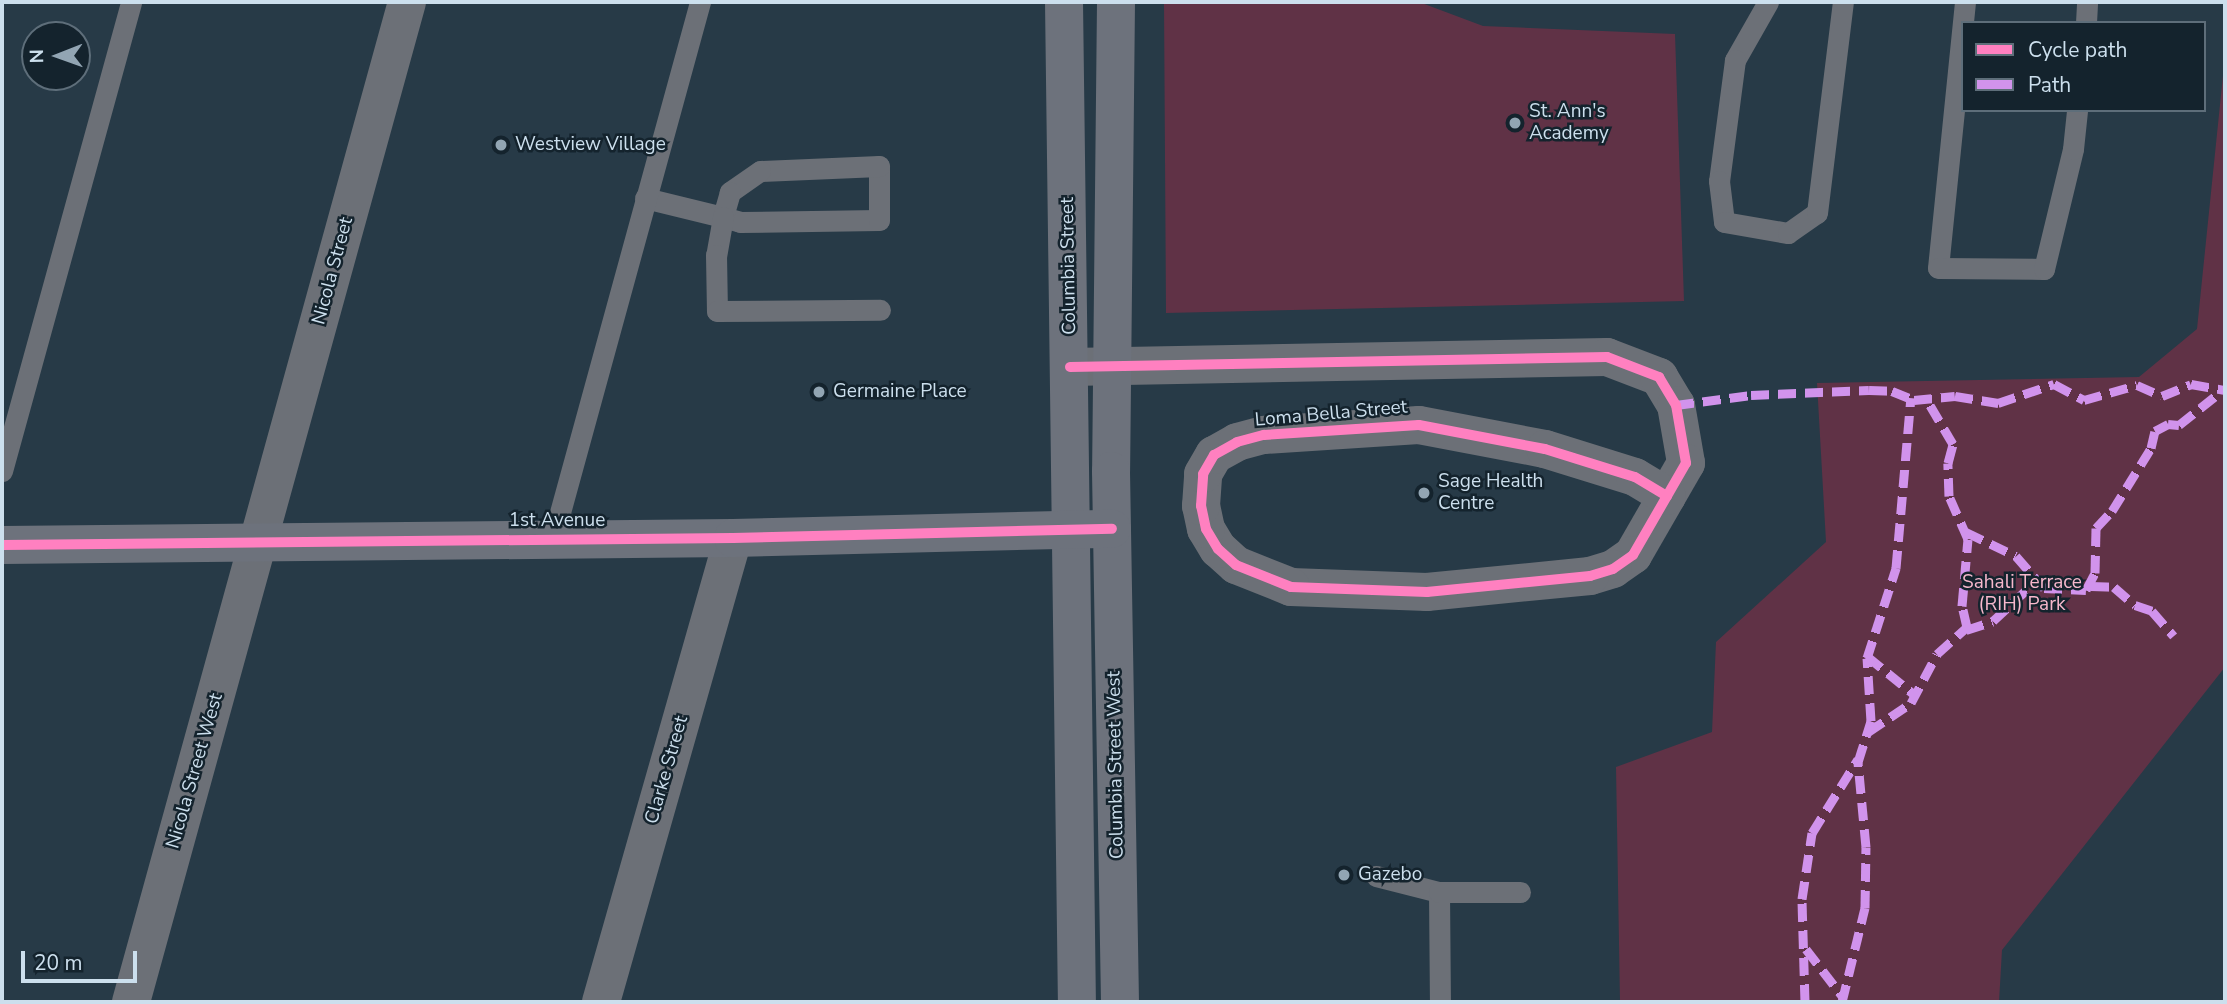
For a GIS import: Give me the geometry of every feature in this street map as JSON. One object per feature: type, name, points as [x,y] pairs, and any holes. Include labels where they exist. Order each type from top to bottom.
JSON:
[{"type":"main road","name":"Columbia Street","points":[[1064,2],[1073,529]]},
{"type":"main road","points":[[1112,529],[1111,365],[1116,2]]},
{"type":"main road","name":"Columbia Street West","points":[[1073,529],[1077,1002]]},
{"type":"main road","name":"1st Avenue","points":[[2,545],[258,540],[733,538],[1112,529]]},
{"type":"main road","name":"Columbia Street West","points":[[1112,529],[1120,1002]]},
{"type":"street","name":"Nicola Street","points":[[258,540],[407,2]]},
{"type":"street","name":"Loma Bella Street","points":[[1070,367],[1607,357],[1659,377],[1676,405],[1686,463],[1667,496],[1633,555],[1613,569],[1590,576],[1427,592],[1304,589],[1247,572],[1226,558],[1211,540],[1200,494],[1210,460],[1249,438],[1419,425],[1545,449],[1635,477],[1667,496]]},
{"type":"street","name":"Clarke Street","points":[[601,1002],[733,538]]},
{"type":"street","name":"Nicola Street West","points":[[131,1002],[258,540]]},
{"type":"lane","points":[[2,471],[131,2]]},
{"type":"lane","points":[[553,538],[700,2]]},
{"type":"lane","points":[[1768,2],[1735,60],[1719,181],[1724,222],[1788,233],[1817,213],[1843,2]]},
{"type":"lane","points":[[1963,21],[1965,2]]},
{"type":"lane","points":[[2086,21],[2087,2]]},
{"type":"lane","points":[[1961,41],[1938,268],[2045,269],[2073,149],[2077,112]]},
{"type":"lane","points":[[645,198],[723,217],[740,222],[879,219],[879,166],[760,171],[730,192],[723,217],[716,255],[717,311],[880,310]]},
{"type":"lane","points":[[1376,876],[1438,892],[1520,892]]},
{"type":"lane","points":[[1438,892],[1440,1002]]},
{"type":"green space","name":"St. Ann's Academy","points":[[1164,2],[1419,2],[1483,26],[1675,34],[1684,301],[1166,313]]},
{"type":"green space","name":"Sahali Terrace (RIH) Park","points":[[2225,56],[2225,667],[2002,950],[1999,1002],[1620,1002],[1616,767],[1712,732],[1716,642],[1826,542],[1817,383],[2139,377],[2197,329]]},
{"type":"marked path","points":[[1676,405],[1751,395],[1869,390],[1892,391],[1914,400],[1955,396],[1998,403],[2054,384],[2084,400],[2137,385],[2162,396],[2191,384],[2225,390]]},
{"type":"marked path","points":[[1966,532],[2016,556],[2044,588],[2086,590],[2095,573],[2096,528],[2112,511],[2151,448],[2155,431],[2168,424],[2179,425],[2223,390]]},
{"type":"marked path","points":[[1842,1002],[1865,908],[1866,847],[1858,762],[1871,721],[1867,658],[1896,568],[1911,398]]},
{"type":"marked path","points":[[1868,732],[1911,703],[1937,654],[1967,627],[1962,606],[1968,539],[1949,496],[1948,463],[1953,444],[1927,400]]},
{"type":"marked path","points":[[1966,630],[1993,621],[2036,581]]},
{"type":"marked path","points":[[2091,586],[2114,587],[2135,605],[2152,611],[2174,636]]},
{"type":"marked path","points":[[1867,656],[1916,696]]},
{"type":"marked path","points":[[1805,1002],[1802,899],[1812,833],[1858,759]]},
{"type":"marked path","points":[[1806,949],[1843,997]]},
{"type":"cycle path","points":[[1070,367],[1607,357],[1659,377],[1676,405],[1686,463],[1667,496],[1633,555],[1613,569],[1590,576],[1427,592],[1291,587],[1236,565],[1218,549],[1206,529],[1201,506],[1203,474],[1214,455],[1237,442],[1264,435],[1419,425],[1545,449],[1635,477],[1667,496]]},
{"type":"cycle path","points":[[2,545],[733,538],[1112,529]]},
{"type":"place","name":"St. Ann's Academy","points":[[1515,123]]},
{"type":"place","name":"Westview Village","points":[[501,145]]},
{"type":"place","name":"Germaine Place","points":[[819,392]]},
{"type":"place","name":"Sage Health Centre","points":[[1424,493]]},
{"type":"place","name":"Gazebo","points":[[1344,875]]}]
